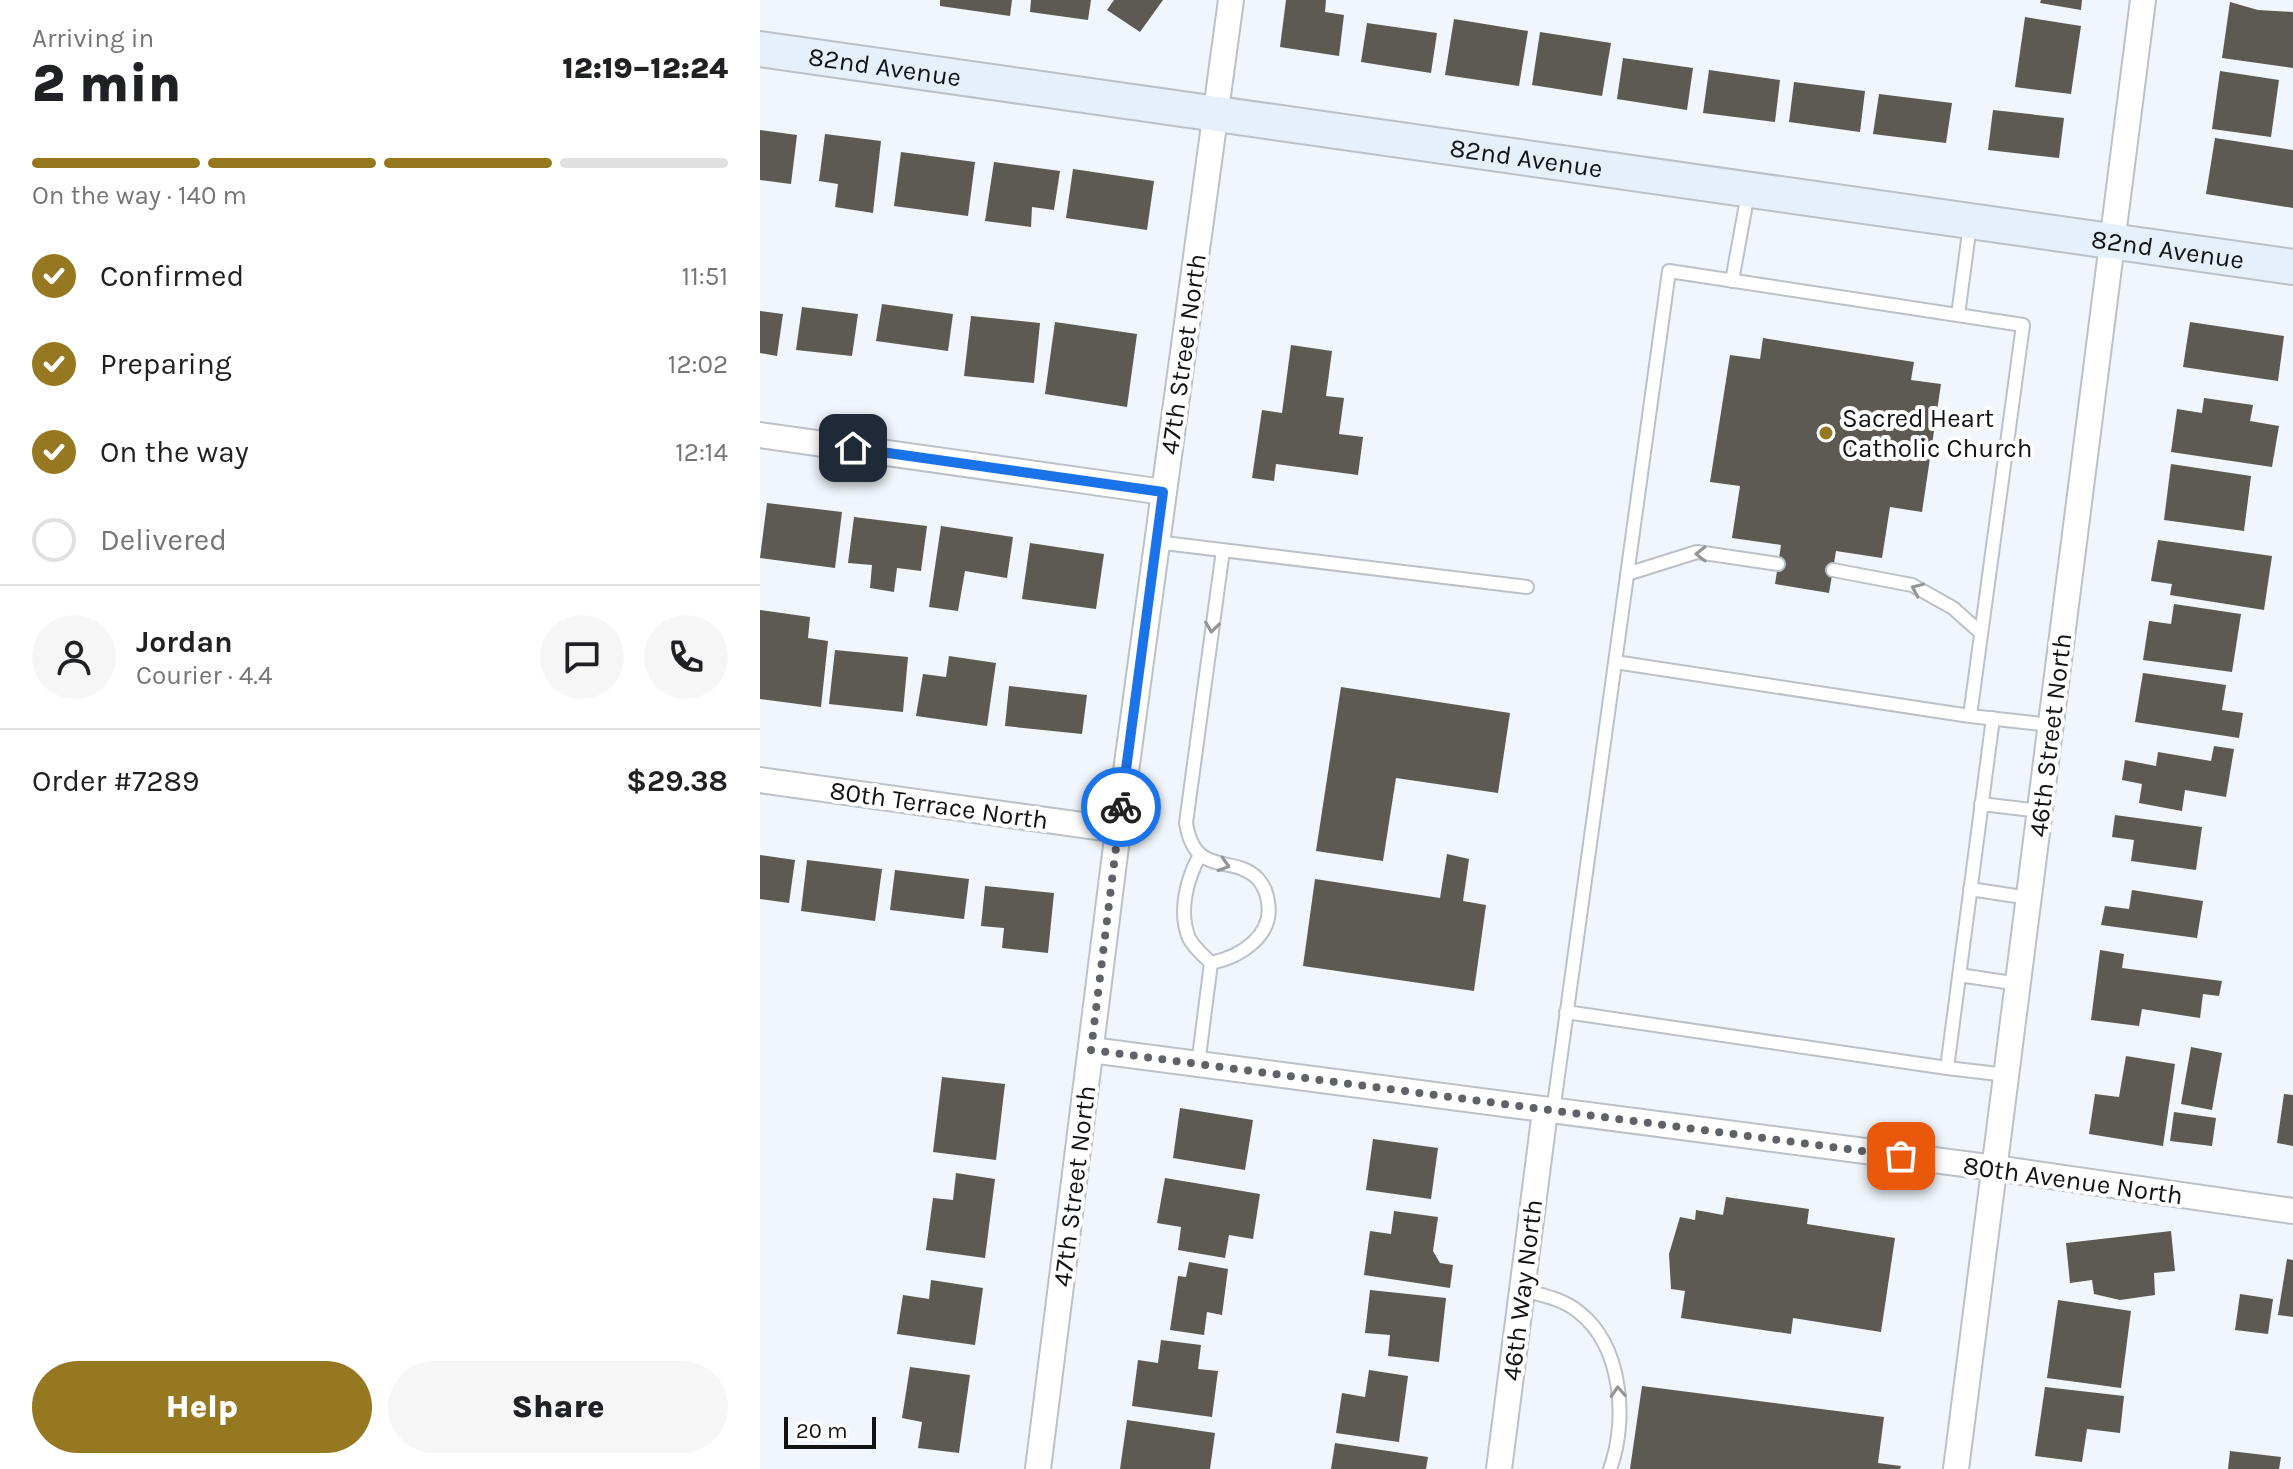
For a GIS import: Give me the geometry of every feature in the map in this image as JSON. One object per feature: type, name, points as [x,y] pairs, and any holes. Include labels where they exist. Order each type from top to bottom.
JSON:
[{"type":"street","name":"47th Street North","points":[[1038,1469],[1118,830],[1231,0]]},
{"type":"street","name":"46th Street North","points":[[1956,1469],[2143,0]]},
{"type":"street","name":"82nd Avenue","points":[[760,49],[2293,267]]},
{"type":"street","points":[[760,435],[1163,492]]},
{"type":"street","name":"80th Terrace North","points":[[760,780],[1118,830]]},
{"type":"street","name":"80th Avenue North","points":[[1091,1050],[1995,1168],[2293,1211]]},
{"type":"street","name":"46th Way North","points":[[1499,1469],[1549,1112]]},
{"type":"lane","points":[[1732,281],[1748,190]]},
{"type":"lane","points":[[1958,315],[1971,222]]},
{"type":"lane","points":[[1549,1112],[1566,1012],[1669,271],[2023,325],[1970,716]]},
{"type":"lane","points":[[1156,542],[1527,587]]},
{"type":"lane","points":[[1211,963],[1245,949],[1262,935],[1269,911],[1265,887],[1256,876],[1213,863],[1200,855],[1189,841],[1186,823],[1223,550]]},
{"type":"lane","points":[[1627,574],[1697,552],[1778,564]]},
{"type":"lane","points":[[1833,570],[1912,585],[1953,608],[1981,633]]},
{"type":"lane","points":[[1615,662],[1970,716],[2051,725]]},
{"type":"lane","points":[[1947,1068],[1993,718]]},
{"type":"lane","points":[[1981,804],[2040,811]]},
{"type":"lane","points":[[1200,855],[1190,872],[1186,890],[1188,937],[1211,963]]},
{"type":"lane","points":[[1970,889],[2029,898]]},
{"type":"lane","points":[[1198,1065],[1211,963]]},
{"type":"lane","points":[[1959,975],[2019,984]]},
{"type":"lane","points":[[1566,1012],[2007,1075]]},
{"type":"lane","points":[[1522,1290],[1561,1301],[1580,1312],[1606,1347],[1615,1366],[1619,1390],[1610,1469]]},
{"type":"building","points":[[940,0],[1012,0],[1010,16],[940,6]]},
{"type":"building","points":[[1031,0],[1091,0],[1088,20],[1030,12]]},
{"type":"building","points":[[1114,0],[1163,0],[1140,32],[1107,10]]},
{"type":"building","points":[[1286,0],[1326,0],[1325,12],[1344,15],[1339,56],[1280,47]]},
{"type":"building","points":[[2041,0],[2082,0],[2081,10],[2040,3]]},
{"type":"building","points":[[2230,2],[2258,10],[2293,12],[2293,68],[2222,58]]},
{"type":"building","points":[[2025,17],[2081,26],[2071,94],[2015,87]]},
{"type":"building","points":[[1454,19],[1528,31],[1519,86],[1445,75]]},
{"type":"building","points":[[1367,23],[1437,33],[1431,73],[1361,62]]},
{"type":"building","points":[[1540,32],[1611,43],[1602,96],[1532,85]]},
{"type":"building","points":[[1623,58],[1693,68],[1687,110],[1617,99]]},
{"type":"building","points":[[1709,70],[1780,80],[1775,122],[1703,113]]},
{"type":"building","points":[[2220,71],[2279,80],[2271,137],[2212,129]]},
{"type":"building","points":[[1794,82],[1865,91],[1860,132],[1789,122]]},
{"type":"building","points":[[1879,94],[1952,103],[1946,143],[1873,134]]},
{"type":"building","points":[[1993,110],[2064,118],[2059,158],[1988,150]]},
{"type":"building","points":[[760,130],[797,135],[791,184],[760,180]]},
{"type":"building","points":[[825,134],[881,141],[873,213],[835,207],[838,184],[819,181]]},
{"type":"building","points":[[2215,138],[2293,150],[2293,208],[2206,194]]},
{"type":"building","points":[[901,152],[975,162],[968,216],[894,206]]},
{"type":"building","points":[[994,162],[1060,171],[1054,210],[1032,207],[1031,227],[985,221]]},
{"type":"building","points":[[1073,169],[1154,181],[1147,230],[1066,218]]},
{"type":"building","points":[[882,304],[953,314],[948,351],[876,341]]},
{"type":"building","points":[[802,307],[858,314],[852,356],[796,350]]},
{"type":"building","points":[[760,311],[783,314],[777,356],[760,353]]},
{"type":"building","points":[[971,316],[1040,323],[1034,383],[964,376]]},
{"type":"building","points":[[1055,322],[1137,334],[1127,407],[1045,394]]},
{"type":"building","points":[[2190,322],[2284,336],[2278,381],[2183,367]]},
{"type":"building","name":"Sacred Heart Catholic Church","points":[[1763,338],[1914,362],[1911,380],[1941,384],[1922,512],[1890,507],[1882,558],[1836,551],[1829,593],[1775,584],[1781,545],[1732,538],[1740,486],[1710,482],[1730,355],[1760,359]]},
{"type":"building","points":[[1291,345],[1332,351],[1326,396],[1344,398],[1339,434],[1363,437],[1358,475],[1276,464],[1274,481],[1252,478],[1262,410],[1282,413]]},
{"type":"building","points":[[2204,398],[2253,405],[2250,421],[2279,426],[2272,467],[2171,452],[2177,409],[2202,413]]},
{"type":"building","points":[[2171,464],[2251,476],[2244,531],[2164,520]]},
{"type":"building","points":[[767,503],[842,512],[835,568],[760,558]]},
{"type":"building","points":[[854,517],[927,526],[921,571],[897,568],[894,592],[870,588],[872,565],[848,563]]},
{"type":"building","points":[[941,526],[1013,537],[1007,578],[965,571],[958,611],[929,607]]},
{"type":"building","points":[[2158,540],[2272,556],[2264,610],[2170,595],[2172,584],[2151,581]]},
{"type":"building","points":[[1030,543],[1104,554],[1096,609],[1022,599]]},
{"type":"building","points":[[2174,604],[2241,614],[2232,672],[2143,660],[2149,621],[2171,624]]},
{"type":"building","points":[[760,610],[810,617],[808,638],[828,641],[821,707],[760,699]]},
{"type":"building","points":[[835,650],[908,657],[903,712],[829,704]]},
{"type":"building","points":[[949,656],[996,663],[987,726],[916,716],[923,674],[946,677]]},
{"type":"building","points":[[2143,673],[2226,685],[2222,710],[2243,713],[2239,738],[2135,722]]},
{"type":"building","points":[[1009,686],[1087,695],[1082,734],[1005,726]]},
{"type":"building","points":[[1341,687],[1510,713],[1498,793],[1396,778],[1383,861],[1316,851]]},
{"type":"building","points":[[2214,746],[2234,749],[2226,797],[2185,790],[2182,811],[2139,803],[2142,784],[2122,780],[2125,760],[2156,766],[2158,752],[2211,761]]},
{"type":"building","points":[[2115,815],[2202,827],[2196,870],[2131,861],[2134,840],[2112,837]]},
{"type":"building","points":[[1447,854],[1469,859],[1463,901],[1486,905],[1474,991],[1303,966],[1315,879],[1440,898]]},
{"type":"building","points":[[760,855],[795,860],[789,903],[760,899]]},
{"type":"building","points":[[807,860],[882,869],[875,921],[801,911]]},
{"type":"building","points":[[895,870],[969,879],[964,919],[890,910]]},
{"type":"building","points":[[985,886],[1054,893],[1048,953],[1002,948],[1004,928],[981,926]]},
{"type":"building","points":[[2132,890],[2203,901],[2197,938],[2101,925],[2105,906],[2129,909]]},
{"type":"building","points":[[2100,950],[2124,954],[2122,968],[2222,981],[2219,996],[2203,994],[2200,1018],[2142,1009],[2139,1026],[2091,1020]]},
{"type":"building","points":[[2191,1047],[2222,1053],[2212,1110],[2181,1104]]},
{"type":"building","points":[[2126,1056],[2175,1064],[2163,1146],[2089,1134],[2095,1094],[2119,1097]]},
{"type":"building","points":[[942,1077],[1005,1084],[996,1160],[933,1152]]},
{"type":"building","points":[[2284,1094],[2293,1095],[2293,1146],[2277,1143]]},
{"type":"building","points":[[1180,1108],[1253,1120],[1245,1170],[1173,1158]]},
{"type":"building","points":[[2174,1112],[2216,1118],[2212,1146],[2170,1141]]},
{"type":"building","points":[[1373,1139],[1438,1148],[1431,1199],[1366,1190]]},
{"type":"building","points":[[956,1173],[995,1179],[985,1258],[926,1250],[933,1198],[953,1200]]},
{"type":"building","points":[[1165,1178],[1260,1194],[1253,1239],[1229,1235],[1225,1258],[1178,1250],[1181,1227],[1157,1223]]},
{"type":"building","points":[[1726,1197],[1809,1209],[1807,1224],[1895,1238],[1881,1332],[1793,1318],[1791,1334],[1681,1318],[1685,1291],[1671,1289],[1669,1254],[1680,1217],[1695,1220],[1696,1210],[1723,1215]]},
{"type":"building","points":[[1394,1211],[1438,1217],[1433,1251],[1440,1263],[1453,1265],[1450,1288],[1364,1275],[1370,1231],[1391,1234]]},
{"type":"building","points":[[2171,1231],[2175,1271],[2154,1273],[2155,1295],[2120,1300],[2094,1294],[2092,1280],[2070,1283],[2066,1243]]},
{"type":"building","points":[[2287,1259],[2293,1260],[2293,1317],[2278,1315]]},
{"type":"building","points":[[1189,1262],[1228,1269],[1222,1315],[1207,1312],[1204,1335],[1170,1330],[1178,1276],[1186,1277]]},
{"type":"building","points":[[931,1280],[983,1288],[975,1345],[897,1334],[903,1295],[929,1299]]},
{"type":"building","points":[[1370,1290],[1446,1298],[1439,1362],[1388,1356],[1390,1335],[1365,1333]]},
{"type":"building","points":[[2240,1294],[2273,1299],[2268,1334],[2235,1330]]},
{"type":"building","points":[[2058,1300],[2131,1311],[2121,1388],[2047,1378]]},
{"type":"building","points":[[1161,1340],[1201,1345],[1198,1369],[1218,1371],[1212,1417],[1132,1406],[1138,1360],[1158,1363]]},
{"type":"building","points":[[910,1367],[970,1375],[959,1453],[918,1448],[922,1422],[902,1418]]},
{"type":"building","points":[[1369,1370],[1408,1376],[1399,1442],[1336,1433],[1342,1393],[1365,1397]]},
{"type":"building","points":[[1642,1386],[1884,1417],[1878,1463],[1901,1466],[1900,1469],[1630,1469]]},
{"type":"building","points":[[2045,1387],[2124,1396],[2120,1433],[2087,1429],[2082,1462],[2035,1456]]},
{"type":"building","points":[[1127,1420],[1215,1433],[1210,1469],[1120,1469]]},
{"type":"building","points":[[1335,1443],[1428,1457],[1426,1469],[1331,1469]]},
{"type":"building","points":[[2230,1451],[2281,1457],[2279,1469],[2228,1469]]},
{"type":"way so far","points":[[1121,807],[1091,1050],[1901,1156]]},
{"type":"place","name":"Sacred Heart Catholic Church","points":[[1826,433]]},
{"type":"route","points":[[853,448],[1163,492],[1121,807]]}]
